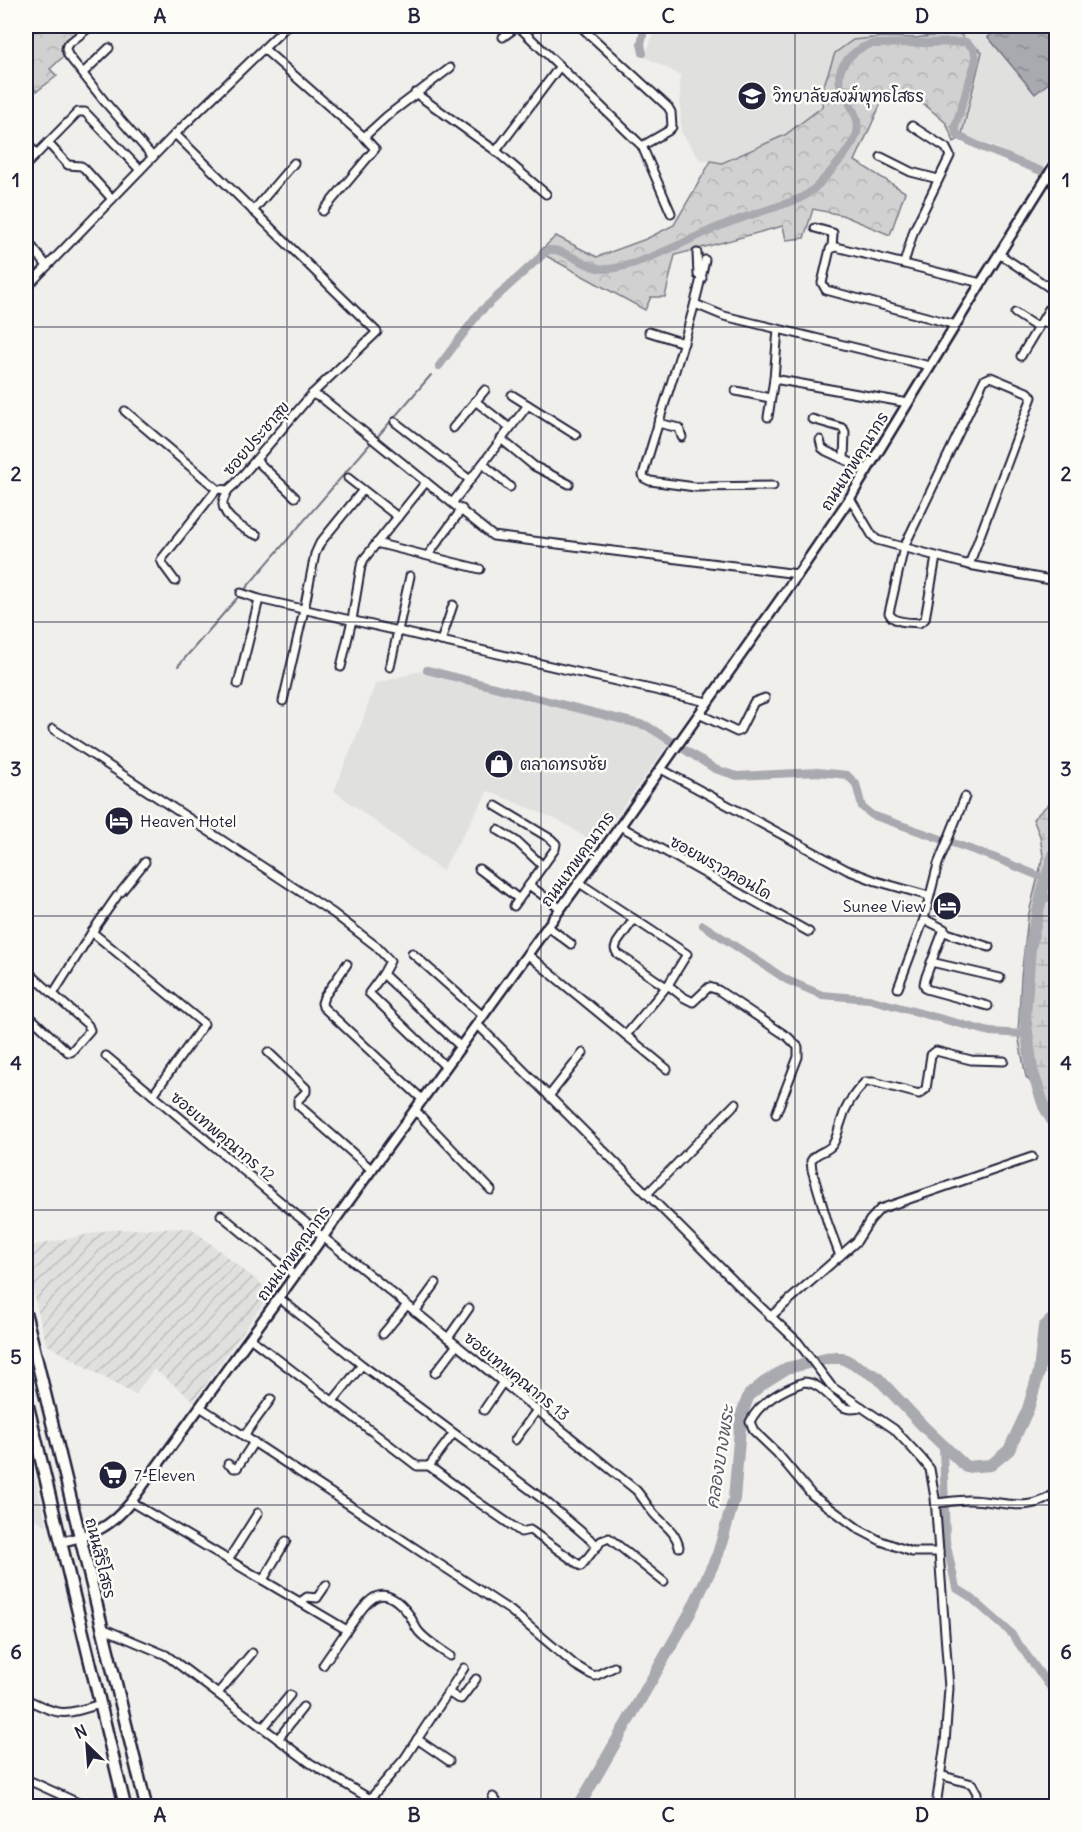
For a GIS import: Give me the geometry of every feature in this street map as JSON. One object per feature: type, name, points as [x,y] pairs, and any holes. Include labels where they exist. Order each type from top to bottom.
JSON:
[{"type":"highway","name":"ถนนสิริโสธร","points":[[26,1316],[146,1806]]},
{"type":"highway","points":[[26,1398],[125,1806]]},
{"type":"main road","name":"ถนนเทพคุณากร","points":[[61,1542],[101,1529],[112,1522],[131,1502],[416,1110],[661,769],[850,498],[1056,163]]},
{"type":"street","points":[[91,26],[67,45],[68,55],[153,157]]},
{"type":"street","points":[[26,288],[175,134],[287,26]]},
{"type":"street","points":[[503,37],[518,26],[642,146],[671,213]]},
{"type":"street","points":[[580,26],[671,112],[672,127],[642,146]]},
{"type":"street","points":[[82,73],[109,48]]},
{"type":"street","points":[[264,49],[374,147],[374,150],[323,211]]},
{"type":"street","points":[[496,152],[560,66]]},
{"type":"street","points":[[364,137],[415,93],[450,68]]},
{"type":"street","points":[[415,93],[496,152],[546,194]]},
{"type":"street","points":[[26,165],[78,112],[82,111],[140,170]]},
{"type":"street","points":[[904,263],[914,230],[950,156],[946,148],[912,126]]},
{"type":"street","points":[[175,134],[254,211],[294,163]]},
{"type":"street","points":[[26,143],[37,153]]},
{"type":"street","points":[[48,143],[70,166],[84,168],[112,199]]},
{"type":"street","points":[[881,157],[910,172],[938,179]]},
{"type":"street","name":"ซอยประชาสุข","points":[[125,411],[217,489],[228,490],[312,394],[377,332],[254,211]]},
{"type":"street","points":[[815,228],[832,233],[832,247],[822,283],[826,290],[956,325]]},
{"type":"street","points":[[26,239],[47,266]]},
{"type":"street","points":[[832,247],[981,283]]},
{"type":"street","points":[[698,253],[698,275],[702,278]]},
{"type":"street","points":[[999,254],[1056,292]]},
{"type":"street","points":[[705,260],[684,343],[643,475],[645,479],[695,487],[773,486]]},
{"type":"street","points":[[1021,356],[1056,297]]},
{"type":"street","points":[[695,304],[724,316],[930,366]]},
{"type":"street","points":[[1015,313],[1040,325],[1056,328]]},
{"type":"street","points":[[768,417],[778,329]]},
{"type":"street","points":[[649,332],[684,343]]},
{"type":"street","points":[[936,557],[925,619],[919,623],[894,620],[889,613],[904,547],[984,380],[991,377],[1029,393],[1032,397],[969,566]]},
{"type":"street","points":[[774,379],[908,403]]},
{"type":"street","points":[[453,429],[485,390]]},
{"type":"street","points":[[736,391],[770,398]]},
{"type":"street","points":[[312,394],[323,399],[487,531],[500,538],[798,574]]},
{"type":"street","points":[[512,395],[576,435]]},
{"type":"street","points":[[476,401],[510,428]]},
{"type":"street","points":[[453,502],[528,405]]},
{"type":"street","points":[[812,419],[843,428],[845,432],[844,459]]},
{"type":"street","points":[[395,422],[470,480]]},
{"type":"street","points":[[658,423],[678,428],[682,437]]},
{"type":"street","points":[[501,439],[534,466],[569,484]]},
{"type":"street","points":[[820,440],[822,448],[867,470]]},
{"type":"street","points":[[256,460],[295,497]]},
{"type":"street","points":[[483,464],[510,487]]},
{"type":"street","points":[[348,478],[398,517]]},
{"type":"street","points":[[341,667],[364,559],[426,482]]},
{"type":"street","name":"ซอยประชาสุข","points":[[175,581],[161,560],[217,489]]},
{"type":"street","points":[[228,490],[223,507],[239,526],[257,535]]},
{"type":"street","points":[[283,701],[315,554],[320,543],[363,490]]},
{"type":"street","points":[[850,498],[875,539],[969,566],[1056,581]]},
{"type":"street","points":[[428,555],[462,509]]},
{"type":"street","points":[[376,543],[480,569]]},
{"type":"street","points":[[390,667],[410,576]]},
{"type":"street","points":[[241,592],[304,610],[707,702]]},
{"type":"street","points":[[238,684],[259,599]]},
{"type":"street","points":[[441,641],[453,604]]},
{"type":"street","points":[[699,714],[737,732],[754,702],[765,698]]},
{"type":"street","points":[[54,729],[333,913],[389,958],[390,964],[369,993],[446,1067]]},
{"type":"street","points":[[661,769],[847,870],[929,896]]},
{"type":"street","points":[[898,988],[924,919],[938,864],[965,797]]},
{"type":"street","points":[[479,869],[516,903],[555,849],[555,842],[496,806]]},
{"type":"street","name":"ซอยพราวคอนโด","points":[[620,826],[809,933]]},
{"type":"street","points":[[498,830],[516,841],[543,866]]},
{"type":"street","points":[[53,994],[92,932],[145,862]]},
{"type":"street","points":[[578,882],[687,954],[667,986],[626,1035]]},
{"type":"street","points":[[529,885],[560,908]]},
{"type":"street","points":[[634,919],[617,943],[615,949],[617,953],[693,1002],[710,987],[718,990],[773,1026],[798,1047],[798,1057],[776,1114]]},
{"type":"street","points":[[924,919],[944,929],[925,979],[926,989],[988,1006]]},
{"type":"street","points":[[547,926],[571,944]]},
{"type":"street","points":[[92,932],[204,1024],[153,1095]]},
{"type":"street","points":[[944,932],[989,947]]},
{"type":"street","points":[[412,953],[483,1016]]},
{"type":"street","points":[[527,954],[667,1069]]},
{"type":"street","points":[[931,962],[1000,978]]},
{"type":"street","points":[[347,964],[324,997],[323,1007],[423,1100]]},
{"type":"street","points":[[26,969],[90,1027],[90,1030],[71,1052],[66,1051],[26,1013]]},
{"type":"street","points":[[383,974],[461,1047]]},
{"type":"street","points":[[477,1024],[770,1317],[798,1342],[832,1387],[894,1429],[930,1469],[936,1503],[949,1688],[948,1716],[936,1806]]},
{"type":"street","points":[[840,1256],[828,1224],[811,1161],[816,1154],[829,1149],[833,1144],[848,1104],[860,1087],[865,1082],[874,1082],[919,1094],[926,1089],[931,1055],[936,1051],[971,1060],[1004,1060]]},
{"type":"street","points":[[268,1052],[306,1088],[298,1104],[372,1170]]},
{"type":"street","points":[[549,1096],[583,1053]]},
{"type":"street","name":"ซอยเทพคุณากร 12","points":[[106,1056],[323,1237]]},
{"type":"street","points":[[647,1194],[736,1103]]},
{"type":"street","points":[[416,1110],[491,1190]]},
{"type":"street","points":[[770,1317],[857,1241],[874,1214],[887,1206],[1032,1157]]},
{"type":"street","points":[[221,1215],[295,1276]]},
{"type":"street","name":"ซอยเทพคุณากร 13","points":[[323,1237],[636,1490],[675,1536],[679,1547]]},
{"type":"street","points":[[415,1312],[436,1283]]},
{"type":"street","points":[[279,1298],[362,1365],[544,1500],[598,1546]]},
{"type":"street","points":[[383,1334],[407,1305]]},
{"type":"street","points":[[448,1338],[470,1308]]},
{"type":"street","points":[[250,1338],[417,1466],[429,1466],[521,1532],[530,1530],[581,1566],[603,1540],[609,1538],[664,1582]]},
{"type":"street","points":[[435,1373],[457,1345]]},
{"type":"street","points":[[333,1401],[362,1365]]},
{"type":"street","points":[[484,1410],[503,1382]]},
{"type":"street","points":[[862,1407],[849,1410],[818,1386],[804,1382],[772,1398],[755,1413],[750,1422],[754,1431],[812,1495],[860,1530],[881,1541],[912,1552],[939,1552]]},
{"type":"street","points":[[244,1436],[271,1400]]},
{"type":"street","points":[[200,1407],[511,1611],[575,1665],[595,1676],[614,1667]]},
{"type":"street","points":[[515,1440],[537,1410]]},
{"type":"street","points":[[429,1466],[453,1434]]},
{"type":"street","points":[[228,1464],[237,1468],[254,1442]]},
{"type":"street","points":[[936,1503],[969,1500],[1026,1506],[1049,1498],[1056,1492]]},
{"type":"street","points":[[131,1502],[347,1630]]},
{"type":"street","points":[[228,1560],[258,1513]]},
{"type":"street","points":[[262,1580],[286,1541]]},
{"type":"street","points":[[300,1602],[308,1597],[317,1598],[326,1585]]},
{"type":"street","points":[[323,1665],[367,1602],[375,1595],[384,1595],[400,1604],[410,1615],[420,1634],[450,1656]]},
{"type":"street","points":[[102,1628],[166,1655],[310,1763],[382,1806]]},
{"type":"street","points":[[218,1693],[252,1653]]},
{"type":"street","points":[[370,1799],[405,1758],[464,1668]]},
{"type":"street","points":[[448,1692],[460,1699],[476,1679]]},
{"type":"street","points":[[263,1728],[290,1695]]},
{"type":"street","points":[[26,1699],[58,1713],[75,1712],[100,1704]]},
{"type":"street","points":[[278,1739],[303,1707]]},
{"type":"street","points":[[417,1739],[449,1761]]},
{"type":"street","points":[[940,1775],[976,1787],[976,1806]]},
{"type":"street","points":[[26,1779],[85,1806]]},
{"type":"street","points":[[493,1797],[500,1806]]},
{"type":"shaded area","name":"วิทยาลัยสงฆ์พุทธโสธร","points":[[656,26],[1056,26],[1056,147],[1040,172],[994,146],[961,138],[982,52],[915,38],[883,37],[853,40],[824,85],[822,107],[785,135],[721,163],[700,160],[681,132],[680,75],[645,57]]},
{"type":"shaded area","name":"ตลาดทรงชัย","points":[[420,671],[649,721],[673,738],[596,844],[558,820],[488,791],[442,871],[334,791],[375,684]]},
{"type":"shaded area","points":[[191,1228],[271,1292],[194,1401],[154,1369],[135,1395],[46,1344],[26,1263],[26,1247],[109,1230]]},
{"type":"shaded area","points":[[26,1440],[47,1526],[26,1514]]},
{"type":"green space","points":[[26,26],[86,26],[64,46],[65,55],[50,69],[57,76],[37,91],[26,81]]},
{"type":"green space","points":[[958,33],[982,52],[961,138],[954,142],[946,123],[924,104],[901,97],[883,99],[855,161],[905,192],[890,235],[842,215],[813,209],[804,238],[786,240],[783,226],[675,255],[665,297],[651,297],[645,310],[539,252],[556,236],[597,257],[646,239],[674,225],[711,161],[722,163],[785,135],[822,107],[824,85],[835,53],[853,40],[883,37],[915,38]]},
{"type":"green space","points":[[1056,797],[1056,1119],[1046,1100],[1026,1077],[1018,1035],[1021,977],[1028,917],[1043,856],[1040,836],[1033,819]]},
{"type":"water","points":[[1001,26],[1043,26],[1056,42],[1056,77],[1035,94],[988,37]]},
{"type":"waterway","points":[[643,53],[641,44],[645,26]]},
{"type":"waterway","points":[[439,366],[479,313],[548,250],[562,252],[597,268],[617,268],[648,258],[723,225],[808,194],[835,167],[855,139],[858,123],[842,91],[840,75],[843,65],[852,55],[871,44],[966,42],[974,49],[976,60],[955,127],[957,135],[1056,177]]},
{"type":"waterway","points":[[378,436],[431,375]]},
{"type":"waterway","points":[[246,588],[370,444]]},
{"type":"waterway","points":[[178,666],[238,597]]},
{"type":"waterway","points":[[427,670],[647,726],[715,769],[737,776],[818,772],[847,775],[856,784],[862,807],[872,815],[993,857],[1046,879]]},
{"type":"waterway","name":"คลองบางพระ","points":[[1056,849],[1044,885],[1030,948],[1025,1016],[1032,1070],[1044,1106],[1056,1127]]},
{"type":"waterway","points":[[1042,896],[1056,900]]},
{"type":"waterway","points":[[703,925],[787,980],[822,995],[869,999],[990,1032],[1027,1034]]},
{"type":"waterway","name":"คลองบางพระ","points":[[579,1806],[690,1613],[718,1554],[734,1499],[741,1416],[749,1395],[787,1368],[830,1358],[842,1358],[877,1377],[966,1467],[991,1465],[1009,1450],[1028,1409],[1039,1372],[1044,1327],[1056,1316]]},
{"type":"waterway","points":[[943,1445],[946,1541],[956,1588],[969,1596],[1010,1632],[1056,1695]]},
{"type":"place","name":"วิทยาลัยสงฆ์พุทธโสธร","points":[[752,96]]},
{"type":"place","name":"ตลาดทรงชัย","points":[[499,764]]},
{"type":"place","name":"Heaven Hotel","points":[[119,821]]},
{"type":"place","name":"Sunee View","points":[[947,906]]},
{"type":"place","name":"7-Eleven","points":[[113,1475]]}]
